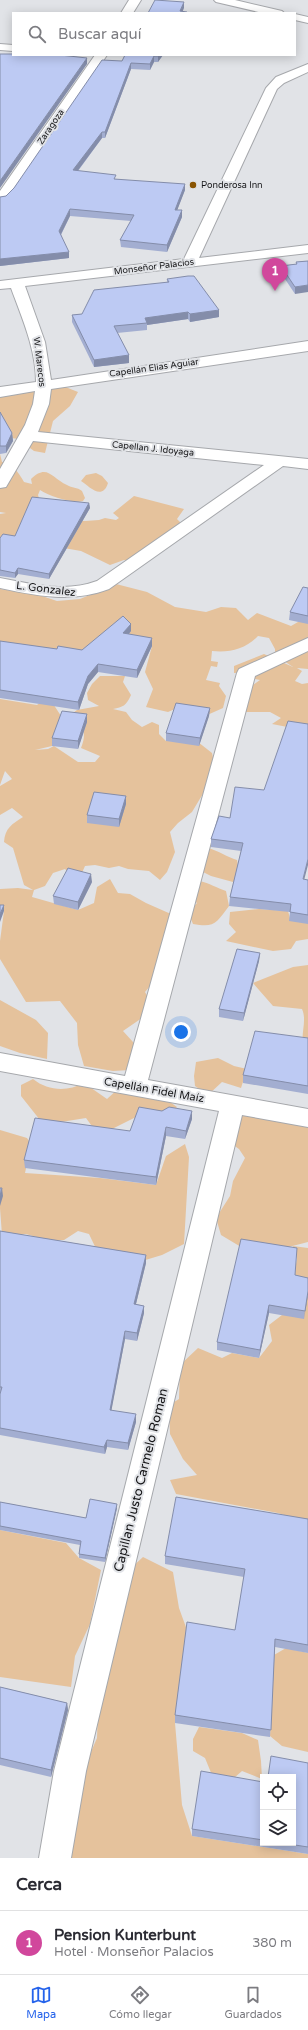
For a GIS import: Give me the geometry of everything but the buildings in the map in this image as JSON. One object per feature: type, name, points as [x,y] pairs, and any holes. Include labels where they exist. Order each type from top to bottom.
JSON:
[{"type":"street","points":[[128,12],[135,0]]},
{"type":"street","points":[[220,0],[274,12]]},
{"type":"street","points":[[296,17],[308,20]]},
{"type":"street","points":[[0,47],[12,48]]},
{"type":"street","name":"Zaragoza","points":[[0,198],[8,191],[100,56]]},
{"type":"street","points":[[189,263],[272,88],[280,80],[308,68]]},
{"type":"street","name":"Monseñor Palacios","points":[[0,285],[308,249]]},
{"type":"street","name":"W. Marecos","points":[[0,483],[26,436],[41,404],[44,384],[37,336],[16,283]]},
{"type":"street","name":"Capellán Elias Aguiar","points":[[0,392],[44,384],[308,346]]},
{"type":"street","name":"Capellan J. Idoyaga","points":[[26,436],[308,464]]},
{"type":"street","name":"L. Gonzalez","points":[[0,583],[68,594],[92,590],[103,585],[280,461]]},
{"type":"street","points":[[134,1086],[246,673],[308,644]]},
{"type":"street","name":"Capellán Fidel Maíz","points":[[0,1062],[308,1118]]},
{"type":"street","name":"Capillan Justo Carmelo Roman","points":[[55,1858],[70,1771],[233,1104]]},
{"type":"shaded area","points":[[63,386],[78,392],[70,406],[53,421],[45,453],[34,451],[18,439],[5,437],[0,421],[0,393],[39,390]]},
{"type":"shaded area","points":[[0,454],[2,462],[11,462],[24,482],[32,484],[31,479],[41,472],[45,472],[67,485],[82,491],[85,498],[83,501],[79,502],[61,499],[40,490],[38,495],[40,501],[60,519],[85,521],[105,518],[116,520],[119,518],[113,513],[134,496],[184,509],[177,519],[183,525],[140,562],[124,560],[110,565],[81,551],[0,537],[0,514],[6,513],[0,512]]},
{"type":"shaded area","points":[[96,473],[102,476],[108,483],[105,489],[99,492],[95,491],[81,481],[86,475]]},
{"type":"shaded area","points":[[116,584],[147,592],[175,607],[206,612],[221,607],[236,608],[248,620],[257,613],[291,626],[298,622],[308,621],[308,669],[297,668],[302,671],[295,681],[302,684],[308,683],[308,731],[272,724],[281,718],[270,712],[244,712],[253,685],[260,680],[255,679],[250,672],[234,673],[234,666],[264,654],[293,667],[275,655],[275,649],[269,638],[258,636],[243,647],[231,651],[212,651],[211,661],[218,662],[217,667],[211,666],[206,680],[220,683],[219,686],[226,696],[223,708],[205,716],[175,709],[168,712],[146,707],[153,689],[145,672],[152,646],[104,656],[0,643],[0,589],[39,595],[57,601],[80,599]]},
{"type":"shaded area","points":[[100,676],[125,676],[123,682],[131,695],[124,705],[113,709],[126,712],[132,720],[142,727],[152,722],[159,725],[159,734],[166,741],[198,742],[212,753],[216,772],[192,812],[178,823],[170,832],[175,852],[167,872],[160,880],[149,871],[128,869],[119,866],[109,868],[95,865],[85,866],[81,875],[70,874],[65,869],[53,873],[45,886],[34,890],[32,897],[78,910],[94,903],[97,887],[110,879],[118,893],[130,894],[180,918],[156,979],[145,992],[155,1009],[123,1031],[143,1053],[130,1070],[113,1071],[84,1066],[78,1045],[77,1023],[60,1001],[26,1002],[0,959],[0,941],[4,911],[0,911],[0,889],[18,888],[33,890],[24,885],[13,848],[4,842],[6,833],[10,827],[23,817],[12,808],[0,815],[0,786],[12,779],[5,771],[0,785],[0,699],[37,705],[48,696],[63,719],[52,746],[35,750],[48,749],[54,746],[78,762],[95,762],[100,756],[81,748],[84,737],[83,729],[70,715],[77,710],[99,706],[88,700],[87,693],[92,684]]},
{"type":"shaded area","points":[[208,848],[237,860],[240,876],[233,882],[211,876],[199,870]]},
{"type":"shaded area","points":[[200,881],[226,891],[229,906],[218,920],[211,925],[193,924],[188,912],[197,903],[186,894]]},
{"type":"shaded area","points":[[259,909],[288,911],[290,918],[308,916],[308,939],[296,941],[291,949],[273,951],[226,941],[236,932],[229,924],[230,912]]},
{"type":"shaded area","points":[[308,965],[308,1043],[303,1044],[304,1017],[302,1009],[273,1006],[253,983],[293,967]]},
{"type":"shaded area","points":[[0,1000],[36,1020],[48,1033],[47,1059],[20,1053],[0,1046]]},
{"type":"shaded area","points":[[218,1058],[234,1066],[247,1069],[241,1088],[222,1082],[208,1095],[195,1086],[194,1076],[196,1062]]},
{"type":"shaded area","points":[[33,1079],[45,1086],[58,1089],[71,1088],[84,1083],[107,1099],[119,1088],[167,1100],[177,1107],[169,1115],[140,1115],[108,1131],[94,1129],[86,1118],[36,1126],[40,1120],[21,1096],[21,1085]]},
{"type":"shaded area","points":[[285,1104],[308,1111],[308,1242],[269,1252],[241,1247],[221,1235],[216,1218],[230,1196],[233,1181],[245,1158],[239,1149],[220,1136],[219,1118]]},
{"type":"shaded area","points":[[0,1130],[27,1138],[31,1144],[25,1173],[100,1178],[156,1185],[166,1156],[185,1144],[189,1157],[184,1244],[162,1255],[142,1261],[100,1257],[89,1234],[78,1231],[64,1240],[47,1240],[26,1234],[2,1235],[0,1208]]},
{"type":"shaded area","points":[[293,1246],[308,1248],[308,1283],[294,1274],[297,1259]]},
{"type":"shaded area","points":[[308,1295],[308,1523],[278,1513],[176,1494],[170,1480],[197,1475],[183,1459],[170,1434],[169,1405],[179,1399],[180,1365],[198,1348],[222,1358],[232,1353],[259,1358],[272,1341],[269,1325]]},
{"type":"shaded area","points":[[0,1530],[66,1543],[79,1558],[101,1570],[90,1624],[75,1656],[71,1687],[0,1677]]},
{"type":"shaded area","points":[[143,1557],[173,1572],[179,1608],[187,1630],[175,1723],[182,1805],[192,1836],[308,1854],[308,1858],[57,1858],[81,1775],[97,1738],[100,1649],[131,1568]]},
{"type":"shaded area","points":[[286,1648],[308,1653],[308,1752],[282,1746],[270,1736],[274,1655]]},
{"type":"shaded area","points":[[199,1727],[242,1733],[258,1740],[262,1774],[260,1774],[260,1778],[242,1771],[234,1778],[214,1780],[205,1758],[193,1751],[193,1739]]},
{"type":"place","name":"Ponderosa Inn","points":[[193,185]]},
{"type":"place","name":"Pension Kunterbunt","points":[[275,291]]}]
